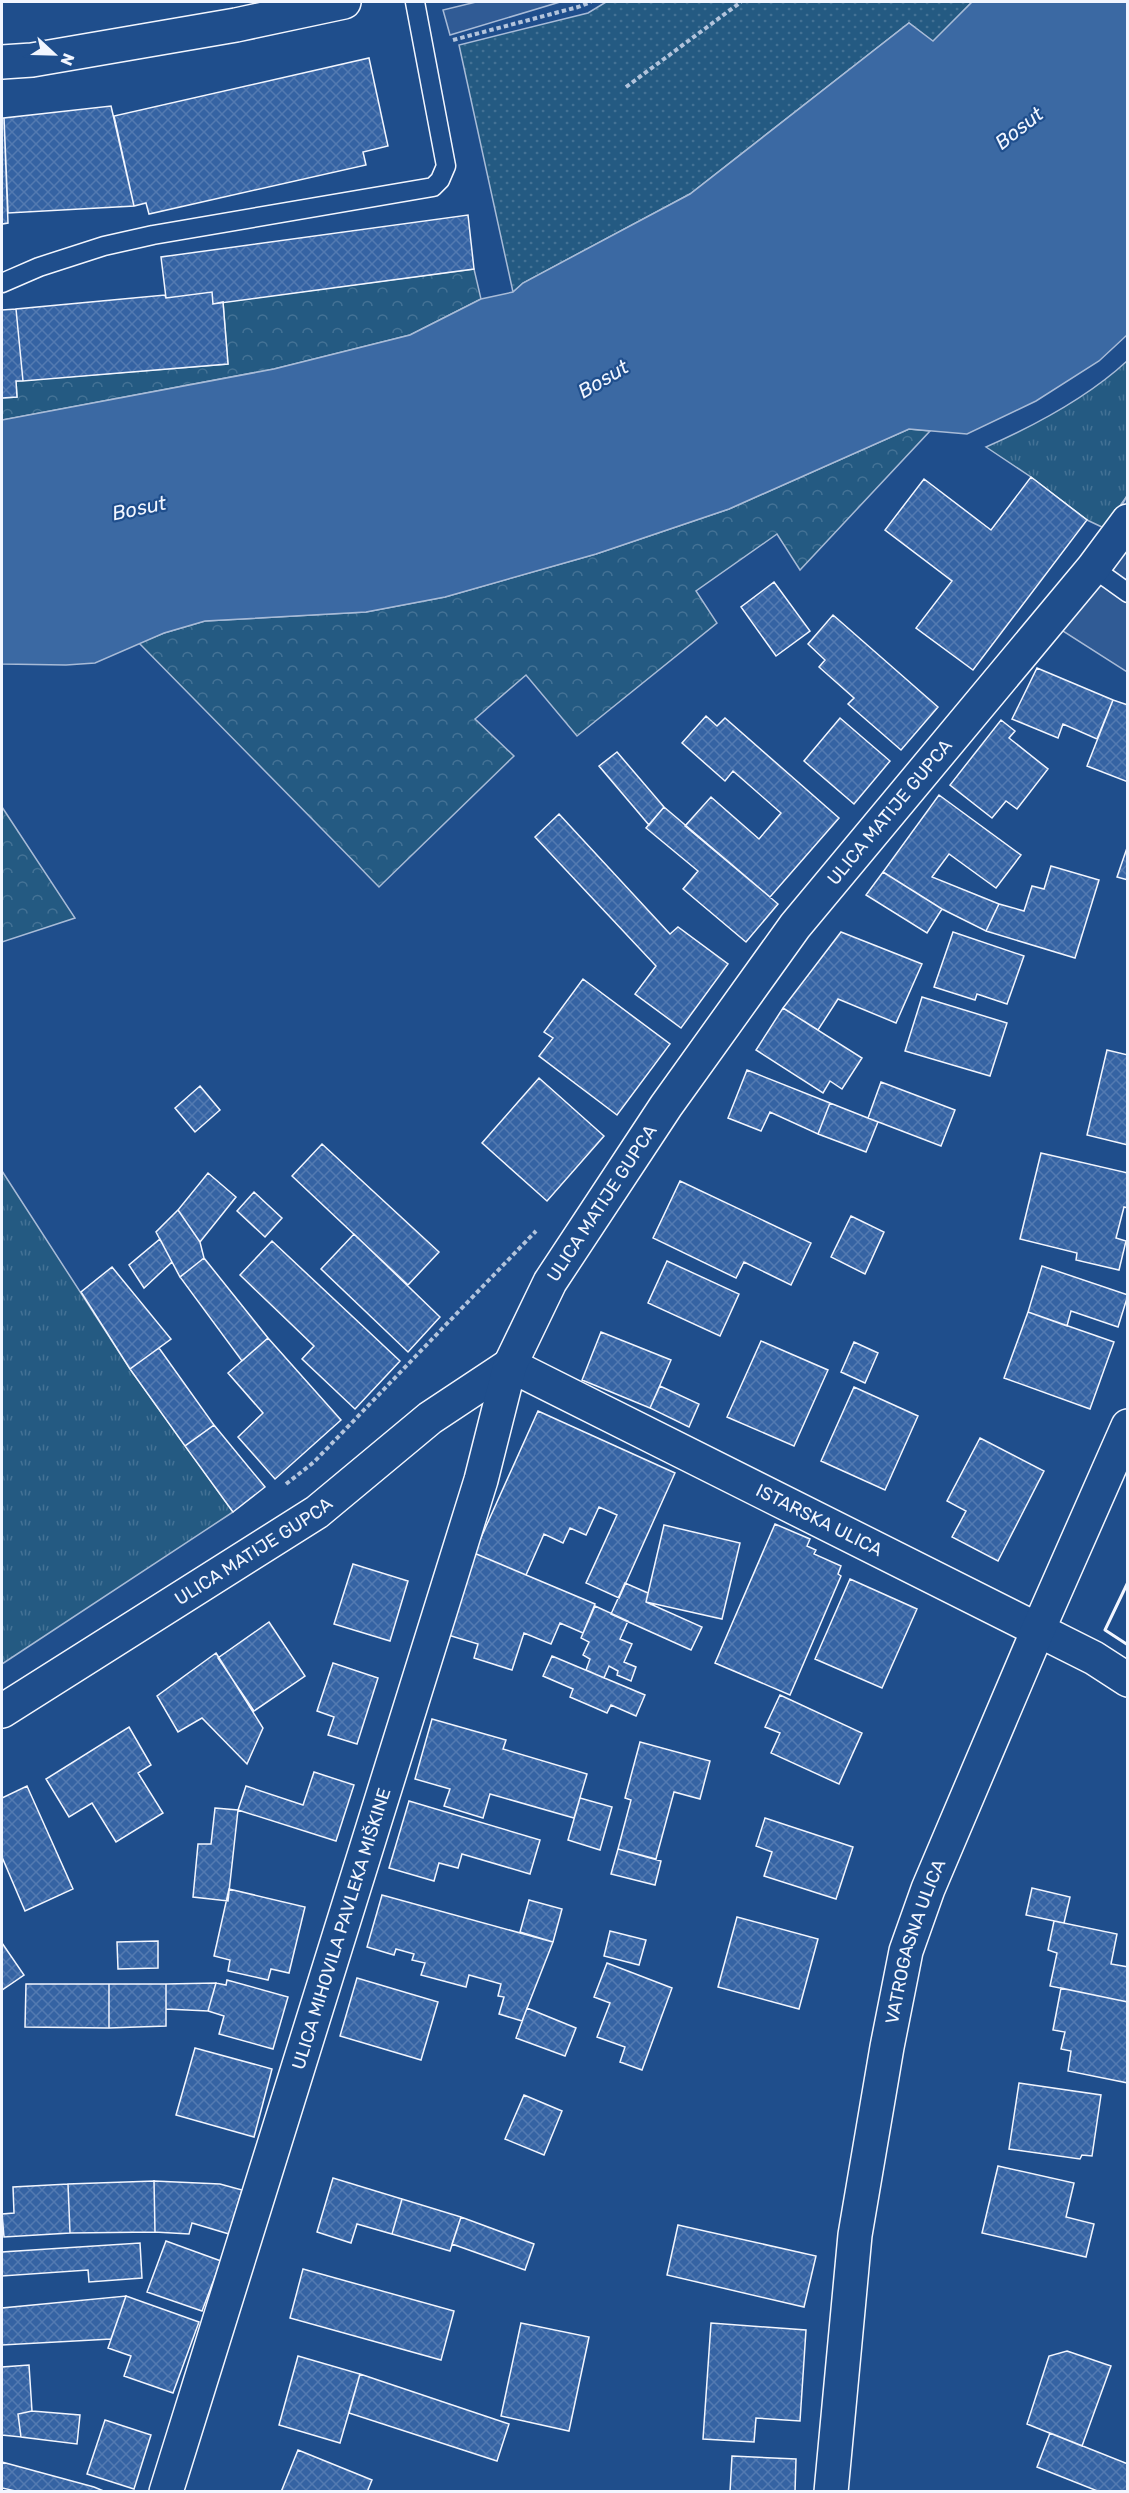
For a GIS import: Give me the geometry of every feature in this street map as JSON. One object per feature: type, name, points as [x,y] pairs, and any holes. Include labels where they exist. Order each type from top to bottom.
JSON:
[{"type":"street","points":[[2,62],[32,60],[236,25],[344,2]]},
{"type":"street","name":"ULICA MATIJE GUPCA","points":[[2,1711],[317,1512],[430,1418],[510,1365],[550,1282],[666,1106],[795,926],[1093,568],[1128,521]]},
{"type":"street","name":"ISTARSKA ULICA","points":[[510,1365],[1094,1658],[1128,1680]]},
{"type":"street","name":"ULICA MIHOVILA PAVLEKA MIŠKINE","points":[[166,2492],[478,1491],[510,1365]]},
{"type":"street","name":"VATROGASNA ULICA","points":[[831,2492],[855,2235],[906,1951],[928,1889],[1128,1426]]},
{"type":"lane","points":[[2,283],[39,267],[104,246],[153,235],[433,187],[441,180],[446,166],[415,2]]},
{"type":"lane","points":[[1093,568],[1128,593]]},
{"type":"path","points":[[423,45],[474,35],[591,2]]},
{"type":"path","points":[[626,87],[741,2]]},
{"type":"path","points":[[278,1490],[314,1462],[538,1229]]},
{"type":"green space","points":[[606,2],[972,2],[933,42],[909,23],[690,194],[523,283],[513,292],[459,45],[588,13]]},
{"type":"green space","points":[[474,269],[481,299],[410,335],[274,369],[2,420],[2,398],[17,397],[16,381],[228,364],[223,302]]},
{"type":"green space","points":[[1127,361],[1127,496],[1104,528],[1087,520],[1031,477],[986,447],[1060,410],[1095,387]]},
{"type":"green space","points":[[909,429],[930,431],[800,570],[777,534],[696,591],[717,623],[577,736],[526,675],[475,719],[514,756],[379,887],[139,643],[205,621],[366,612],[445,597],[596,554],[729,509]]},
{"type":"green space","points":[[2,807],[75,918],[2,942]]},
{"type":"green space","points":[[2,1171],[130,1369],[233,1512],[2,1664]]},
{"type":"shaded area","points":[[476,2],[560,2],[450,35],[443,10]]},
{"type":"shaded area","points":[[1127,496],[1127,672],[1055,626]]},
{"type":"water","name":"Bosut","points":[[972,2],[1127,2],[1127,335],[1099,361],[1036,401],[967,434],[909,429],[729,509],[596,554],[445,597],[366,612],[205,621],[164,633],[95,663],[2,664],[2,420],[274,369],[410,335],[481,299],[513,292],[523,283],[690,194],[909,23],[933,41]]},
{"type":"building","points":[[369,58],[388,146],[363,152],[366,165],[149,214],[146,203],[134,206],[114,116]]},
{"type":"building","points":[[111,106],[134,206],[8,213],[4,118]]},
{"type":"building","points":[[2,118],[4,118],[8,223],[2,224]]},
{"type":"building","points":[[468,215],[474,269],[213,304],[212,292],[166,298],[161,257]]},
{"type":"building","points":[[212,292],[213,304],[223,302],[228,364],[23,381],[16,309],[165,295],[166,298]]},
{"type":"building","points":[[16,309],[23,381],[16,381],[17,397],[2,398],[2,310]]},
{"type":"building","points":[[1031,477],[1087,520],[973,670],[916,628],[952,581],[885,530],[924,479],[991,530]]},
{"type":"building","points":[[774,582],[810,631],[776,656],[741,607]]},
{"type":"building","points":[[833,615],[938,707],[901,750],[848,704],[854,698],[819,667],[825,660],[808,644]]},
{"type":"building","points":[[1037,668],[1113,700],[1097,739],[1063,724],[1058,738],[1012,719]]},
{"type":"building","points":[[1113,700],[1128,705],[1128,782],[1087,766]]},
{"type":"building","points":[[706,716],[717,726],[725,718],[839,818],[770,897],[685,826],[711,797],[759,839],[781,813],[733,771],[725,781],[682,743]]},
{"type":"building","points":[[840,718],[890,761],[854,804],[804,761]]},
{"type":"building","points":[[1001,720],[1015,731],[1009,738],[1048,769],[1017,809],[1006,801],[992,818],[950,785]]},
{"type":"building","points":[[617,752],[664,807],[649,825],[599,766]]},
{"type":"building","points":[[939,795],[1021,855],[996,888],[949,854],[932,877],[999,904],[986,931],[942,909],[883,872]]},
{"type":"building","points":[[664,807],[778,904],[746,942],[683,889],[698,871],[646,828]]},
{"type":"building","points":[[559,814],[670,934],[678,927],[728,964],[681,1028],[635,994],[656,966],[535,837]]},
{"type":"building","points":[[1128,845],[1128,880],[1117,877]]},
{"type":"building","points":[[1051,866],[1099,880],[1075,958],[986,931],[999,904],[1024,911],[1032,886],[1044,889]]},
{"type":"building","points":[[883,872],[942,909],[927,933],[866,895]]},
{"type":"building","points":[[841,932],[922,964],[896,1023],[838,999],[818,1030],[783,1008]]},
{"type":"building","points":[[953,932],[1024,956],[1007,1004],[977,994],[975,1000],[934,987]]},
{"type":"building","points":[[583,979],[670,1044],[617,1115],[539,1056],[553,1038],[544,1032]]},
{"type":"building","points":[[922,997],[1007,1023],[990,1076],[905,1051]]},
{"type":"building","points":[[783,1008],[862,1058],[842,1089],[830,1081],[823,1093],[756,1050]]},
{"type":"building","points":[[1107,1050],[1128,1055],[1128,1145],[1087,1135]]},
{"type":"building","points":[[747,1070],[830,1103],[818,1134],[770,1112],[761,1131],[728,1118]]},
{"type":"building","points":[[539,1078],[604,1136],[547,1201],[482,1143]]},
{"type":"building","points":[[881,1082],[955,1110],[941,1146],[868,1118]]},
{"type":"building","points":[[200,1086],[220,1110],[195,1132],[175,1108]]},
{"type":"building","points":[[830,1103],[878,1122],[866,1152],[818,1134]]},
{"type":"building","points":[[322,1144],[439,1252],[408,1285],[292,1176]]},
{"type":"building","points":[[1041,1153],[1128,1173],[1128,1208],[1124,1207],[1116,1238],[1126,1241],[1119,1270],[1076,1260],[1077,1253],[1020,1239]]},
{"type":"building","points":[[208,1173],[236,1197],[200,1242],[178,1210]]},
{"type":"building","points":[[680,1181],[811,1243],[791,1285],[744,1262],[736,1278],[653,1238]]},
{"type":"building","points":[[254,1192],[282,1218],[265,1237],[237,1211]]},
{"type":"building","points":[[178,1210],[200,1242],[204,1258],[180,1277],[156,1232]]},
{"type":"building","points":[[851,1216],[884,1232],[865,1274],[831,1257]]},
{"type":"building","points":[[354,1234],[440,1317],[408,1352],[321,1269]]},
{"type":"building","points":[[160,1239],[172,1262],[144,1288],[129,1265]]},
{"type":"building","points":[[272,1241],[400,1361],[355,1409],[302,1359],[314,1346],[240,1275]]},
{"type":"building","points":[[204,1258],[268,1338],[242,1361],[180,1277]]},
{"type":"building","points":[[667,1261],[739,1294],[720,1336],[648,1303]]},
{"type":"building","points":[[1042,1266],[1128,1295],[1118,1327],[1071,1311],[1067,1326],[1028,1312]]},
{"type":"building","points":[[112,1267],[171,1339],[130,1369],[81,1292]]},
{"type":"building","points":[[1028,1312],[1114,1342],[1090,1409],[1004,1378]]},
{"type":"building","points":[[601,1332],[671,1360],[650,1408],[582,1380]]},
{"type":"building","points":[[268,1338],[341,1420],[275,1479],[238,1437],[263,1413],[228,1373]]},
{"type":"building","points":[[761,1341],[828,1370],[794,1446],[727,1417]]},
{"type":"building","points":[[854,1342],[878,1353],[865,1383],[841,1372]]},
{"type":"building","points":[[159,1348],[214,1425],[185,1446],[130,1369]]},
{"type":"building","points":[[660,1386],[699,1404],[689,1427],[650,1408]]},
{"type":"building","points":[[854,1387],[918,1416],[885,1490],[821,1461]]},
{"type":"building","points":[[538,1411],[675,1473],[619,1598],[586,1583],[617,1515],[599,1507],[586,1535],[570,1528],[563,1543],[544,1534],[526,1575],[474,1553]]},
{"type":"building","points":[[214,1425],[265,1487],[233,1512],[185,1446]]},
{"type":"building","points":[[980,1438],[1044,1471],[998,1561],[952,1537],[966,1511],[947,1501]]},
{"type":"building","points":[[775,1524],[810,1539],[807,1546],[816,1550],[814,1554],[841,1566],[838,1574],[841,1576],[790,1695],[715,1663]]},
{"type":"building","points":[[664,1525],[740,1543],[722,1619],[646,1602]]},
{"type":"building","points":[[474,1553],[595,1604],[583,1633],[560,1623],[551,1644],[524,1633],[512,1670],[474,1658],[478,1644],[448,1635]]},
{"type":"building","points":[[353,1564],[408,1581],[390,1641],[334,1624]]},
{"type":"building","points":[[850,1579],[917,1609],[882,1688],[815,1659]]},
{"type":"building","points":[[625,1583],[648,1593],[646,1602],[702,1627],[691,1650],[611,1614]]},
{"type":"building","points":[[595,1606],[628,1621],[620,1639],[632,1644],[624,1662],[636,1667],[631,1681],[617,1675],[618,1671],[609,1666],[604,1678],[586,1670],[590,1659],[583,1655],[589,1642],[581,1638]]},
{"type":"building","points":[[269,1622],[305,1676],[254,1711],[218,1658]]},
{"type":"building","points":[[216,1653],[263,1728],[247,1764],[202,1718],[178,1732],[157,1696]]},
{"type":"building","points":[[552,1656],[645,1695],[636,1716],[611,1705],[607,1713],[570,1697],[573,1689],[543,1676]]},
{"type":"building","points":[[333,1663],[378,1678],[357,1744],[328,1735],[334,1717],[317,1711]]},
{"type":"building","points":[[780,1695],[862,1733],[839,1784],[771,1753],[780,1733],[765,1727]]},
{"type":"building","points":[[432,1719],[506,1740],[503,1749],[587,1774],[574,1818],[490,1794],[483,1818],[444,1806],[450,1789],[415,1779]]},
{"type":"building","points":[[129,1727],[151,1765],[138,1773],[163,1813],[116,1842],[92,1803],[69,1817],[46,1779]]},
{"type":"building","points":[[640,1742],[710,1761],[700,1799],[674,1792],[656,1859],[618,1849],[631,1800],[625,1798]]},
{"type":"building","points":[[314,1772],[354,1785],[336,1841],[238,1810],[246,1786],[303,1805]]},
{"type":"building","points":[[27,1786],[73,1889],[25,1911],[2,1857],[2,1798]]},
{"type":"building","points":[[580,1798],[612,1807],[600,1850],[568,1840]]},
{"type":"building","points":[[409,1801],[540,1840],[530,1874],[462,1854],[458,1868],[439,1863],[434,1881],[389,1868]]},
{"type":"building","points":[[215,1808],[238,1810],[228,1901],[193,1897],[198,1844],[211,1844]]},
{"type":"building","points":[[765,1818],[853,1847],[836,1899],[764,1876],[772,1852],[756,1846]]},
{"type":"building","points":[[618,1849],[661,1861],[655,1885],[611,1874]]},
{"type":"building","points":[[1032,1888],[1070,1897],[1064,1923],[1026,1915]]},
{"type":"building","points":[[229,1889],[305,1907],[289,1973],[271,1969],[268,1980],[228,1971],[230,1960],[214,1956]]},
{"type":"building","points":[[382,1895],[553,1942],[522,2021],[499,2014],[504,1997],[498,1996],[501,1984],[469,1975],[466,1987],[421,1975],[425,1963],[412,1960],[414,1954],[396,1949],[394,1955],[367,1947]]},
{"type":"building","points":[[529,1900],[562,1909],[553,1942],[520,1932]]},
{"type":"building","points":[[737,1917],[818,1939],[799,2009],[718,1987]]},
{"type":"building","points":[[1054,1921],[1117,1934],[1111,1964],[1128,1967],[1128,2002],[1050,1986],[1057,1953],[1048,1950]]},
{"type":"building","points":[[610,1931],[646,1940],[639,1965],[604,1956]]},
{"type":"building","points":[[158,1941],[158,1968],[118,1969],[117,1942]]},
{"type":"building","points":[[2,1943],[24,1975],[2,1990]]},
{"type":"building","points":[[607,1963],[672,1988],[642,2070],[620,2062],[625,2047],[597,2037],[610,2003],[594,1997]]},
{"type":"building","points":[[357,1978],[438,2002],[421,2060],[340,2036]]},
{"type":"building","points":[[227,1980],[288,1997],[273,2049],[219,2034],[224,2016],[208,2011],[216,1983],[226,1985]]},
{"type":"building","points":[[216,1983],[208,2011],[166,2009],[166,1984]]},
{"type":"building","points":[[26,1984],[109,1984],[109,2028],[25,2027]]},
{"type":"building","points":[[109,1984],[166,1984],[166,2026],[109,2028]]},
{"type":"building","points":[[1061,1988],[1128,2002],[1128,2083],[1068,2071],[1071,2051],[1061,2049],[1065,2032],[1053,2030]]},
{"type":"building","points":[[527,2008],[576,2028],[565,2056],[516,2038]]},
{"type":"building","points":[[195,2048],[272,2069],[254,2137],[176,2115]]},
{"type":"building","points":[[1019,2083],[1101,2095],[1092,2156],[1082,2155],[1080,2159],[1009,2149]]},
{"type":"building","points":[[524,2095],[562,2111],[544,2155],[505,2139]]},
{"type":"building","points":[[998,2166],[1074,2183],[1066,2217],[1094,2224],[1086,2257],[982,2233]]},
{"type":"building","points":[[333,2178],[402,2199],[392,2234],[357,2224],[351,2243],[317,2232]]},
{"type":"building","points":[[154,2181],[155,2232],[70,2233],[68,2184]]},
{"type":"building","points":[[154,2181],[220,2184],[242,2190],[229,2234],[192,2223],[189,2234],[155,2232]]},
{"type":"building","points":[[68,2184],[70,2233],[4,2237],[2,2214],[14,2213],[13,2187]]},
{"type":"building","points":[[402,2199],[461,2217],[450,2251],[392,2234]]},
{"type":"building","points":[[461,2217],[534,2244],[525,2270],[452,2244]]},
{"type":"building","points":[[678,2225],[816,2256],[804,2307],[667,2275]]},
{"type":"building","points":[[166,2241],[221,2261],[202,2311],[147,2292]]},
{"type":"building","points":[[140,2243],[142,2278],[89,2282],[88,2270],[2,2276],[2,2252]]},
{"type":"building","points":[[303,2269],[454,2311],[441,2360],[290,2318]]},
{"type":"building","points":[[126,2296],[111,2339],[2,2345],[2,2308]]},
{"type":"building","points":[[126,2296],[199,2322],[173,2393],[124,2376],[131,2356],[108,2348]]},
{"type":"building","points":[[521,2323],[589,2337],[569,2431],[501,2416]]},
{"type":"building","points":[[711,2323],[806,2330],[800,2421],[756,2418],[754,2442],[703,2439]]},
{"type":"building","points":[[1067,2351],[1111,2366],[1082,2446],[1027,2424],[1049,2356]]},
{"type":"building","points":[[298,2356],[360,2374],[340,2443],[279,2425]]},
{"type":"building","points":[[29,2365],[32,2411],[18,2414],[21,2437],[2,2435],[2,2367]]},
{"type":"building","points":[[360,2374],[509,2424],[497,2461],[349,2413]]},
{"type":"building","points":[[32,2411],[80,2415],[77,2444],[21,2437],[18,2414]]},
{"type":"building","points":[[105,2420],[151,2435],[134,2489],[87,2474]]},
{"type":"building","points":[[1050,2433],[1128,2464],[1128,2492],[1100,2492],[1037,2467]]},
{"type":"building","points":[[298,2450],[372,2480],[367,2492],[281,2492]]},
{"type":"building","points":[[732,2456],[796,2459],[795,2492],[730,2492]]},
{"type":"building","points":[[2,2462],[106,2492],[20,2492],[2,2488]]},
{"type":"wall","points":[[1128,1582],[1105,1630],[1128,1645]]}]
